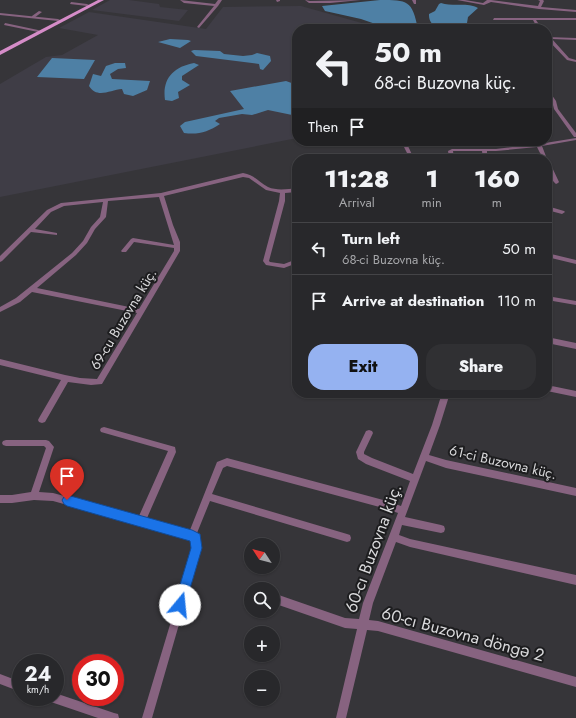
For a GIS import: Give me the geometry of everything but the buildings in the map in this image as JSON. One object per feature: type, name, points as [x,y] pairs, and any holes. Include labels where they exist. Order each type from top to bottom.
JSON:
[{"type":"main road","points":[[0,52],[97,0]]},
{"type":"main road","points":[[0,52],[102,0]]},
{"type":"street","points":[[182,0],[184,2],[216,5]]},
{"type":"street","points":[[199,27],[220,0]]},
{"type":"street","points":[[308,0],[308,2],[359,0]]},
{"type":"street","points":[[459,0],[484,4],[491,1],[563,11],[576,11]]},
{"type":"street","points":[[539,8],[542,1],[540,0]]},
{"type":"street","points":[[71,3],[88,5]]},
{"type":"street","points":[[563,11],[569,19]]},
{"type":"street","points":[[33,17],[40,12]]},
{"type":"street","points":[[0,14],[58,20]]},
{"type":"street","points":[[494,19],[576,19]]},
{"type":"street","points":[[534,20],[537,24]]},
{"type":"street","points":[[5,24],[38,31]]},
{"type":"street","points":[[552,38],[576,38]]},
{"type":"street","points":[[552,42],[568,59],[576,61]]},
{"type":"street","points":[[552,98],[556,109],[576,138],[552,143]]},
{"type":"street","points":[[451,154],[450,151],[452,150],[484,150],[528,146]]},
{"type":"street","points":[[484,150],[484,154]]},
{"type":"street","points":[[552,174],[556,182]]},
{"type":"street","points":[[0,260],[49,211],[59,205],[161,195],[246,175],[253,178],[268,189],[292,190]]},
{"type":"street","points":[[283,191],[282,201],[266,261],[268,264],[284,266],[292,263]]},
{"type":"street","points":[[124,251],[133,240],[178,247],[178,242],[170,225],[161,195]]},
{"type":"street","points":[[0,310],[13,303],[74,254],[85,242],[93,228],[103,217],[106,200]]},
{"type":"street","points":[[552,209],[562,212]]},
{"type":"street","points":[[31,230],[55,234]]},
{"type":"street","name":"69-cu Buzovna küç.","points":[[0,362],[90,383],[99,382],[140,311],[175,255],[178,247]]},
{"type":"street","points":[[552,256],[576,262]]},
{"type":"street","points":[[31,289],[140,311]]},
{"type":"street","points":[[552,299],[576,303]]},
{"type":"street","points":[[552,341],[576,346]]},
{"type":"street","points":[[42,420],[66,378]]},
{"type":"street","points":[[552,389],[576,394]]},
{"type":"street","name":"60-cı Buzovna küç.","points":[[341,718],[362,625],[373,587],[424,457],[444,398]]},
{"type":"street","points":[[104,430],[172,449],[141,521]]},
{"type":"street","points":[[369,433],[360,452],[361,456],[369,461],[415,479]]},
{"type":"street","points":[[6,443],[46,444],[50,447],[34,496]]},
{"type":"street","name":"61-ci Buzovna küç.","points":[[424,457],[446,464],[576,492]]},
{"type":"street","points":[[192,535],[220,465],[227,462],[387,505],[401,515],[441,529]]},
{"type":"street","points":[[1,501],[34,496],[53,497],[192,535],[196,538],[197,548],[147,718]]},
{"type":"street","points":[[208,497],[347,538]]},
{"type":"street","points":[[393,537],[410,543],[576,580]]},
{"type":"street","name":"60-cı Buzovna döngə 2","points":[[280,600],[345,623],[378,626],[576,682]]},
{"type":"street","points":[[0,679],[12,683]]},
{"type":"street","points":[[64,701],[114,718]]},
{"type":"shaded area","points":[[110,0],[129,0],[159,4],[160,7],[188,10],[179,21],[92,10]]},
{"type":"shaded area","points":[[301,6],[365,24],[292,24],[292,139],[0,197],[0,84],[46,57],[62,55],[98,35],[59,28],[89,12],[206,29],[223,7]]},
{"type":"water","points":[[380,0],[397,0],[411,7],[417,24],[376,24],[361,19],[325,11],[322,6]]},
{"type":"water","points":[[439,4],[470,5],[478,8],[468,17],[468,24],[432,24],[429,14],[435,11]]},
{"type":"water","points":[[170,39],[191,41],[180,48],[158,42]]},
{"type":"water","points":[[191,51],[220,51],[224,54],[243,56],[257,53],[270,56],[271,61],[263,70],[260,69],[259,64],[196,56]]},
{"type":"water","points":[[52,58],[95,60],[84,79],[37,77]]},
{"type":"water","points":[[115,63],[125,63],[126,68],[118,69],[110,74],[112,79],[150,81],[147,90],[133,96],[124,94],[122,89],[104,93],[92,90],[89,86],[93,74],[101,76],[106,66]]},
{"type":"water","points":[[194,63],[199,65],[182,76],[182,80],[190,85],[178,92],[179,98],[172,101],[165,100],[165,86],[170,75],[180,68]]},
{"type":"water","points":[[286,81],[292,83],[292,115],[268,110],[252,115],[242,114],[219,118],[215,121],[220,124],[207,131],[194,134],[184,133],[180,126],[185,122],[244,109],[230,91]]},
{"type":"route","points":[[67,500],[192,535],[196,538],[197,548],[180,605]]}]
